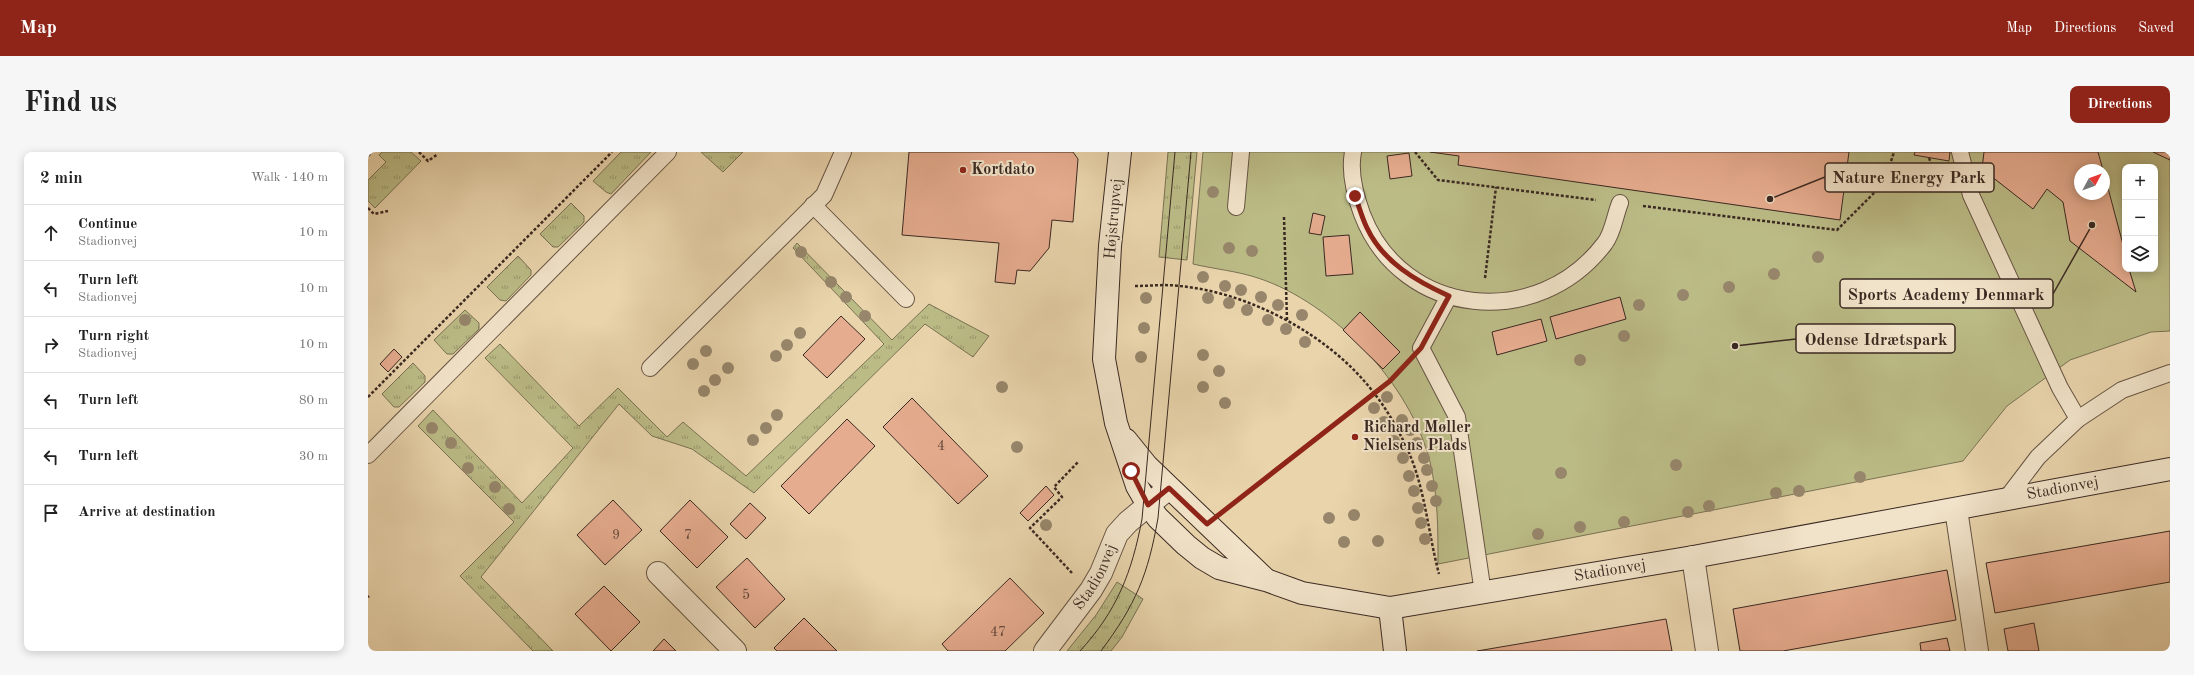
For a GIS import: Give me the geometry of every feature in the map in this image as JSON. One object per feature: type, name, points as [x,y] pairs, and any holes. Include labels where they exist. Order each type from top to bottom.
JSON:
[{"type":"street","name":"Højstrupvej","points":[[1108,286],[1120,152]]},
{"type":"street","name":"Stadionvej","points":[[1108,286],[1104,359],[1116,423],[1137,486],[1148,505],[1186,545],[1202,558],[1219,568],[1266,580],[1302,593],[1390,608],[1693,557],[2170,469]]},
{"type":"street","name":"Stadionvej","points":[[1116,423],[1136,454],[1169,488],[1266,580]]},
{"type":"street","name":"Stadionvej","points":[[1045,651],[1091,590],[1101,573],[1117,534],[1169,488]]},
{"type":"street","points":[[1956,509],[1977,651]]},
{"type":"street","points":[[1693,557],[1707,651]]},
{"type":"street","points":[[658,573],[735,651]]},
{"type":"street","points":[[1390,608],[1395,651]]},
{"type":"lane","points":[[368,455],[668,152]]},
{"type":"lane","points":[[650,368],[824,195],[843,152]]},
{"type":"lane","points":[[1236,207],[1241,152]]},
{"type":"lane","points":[[1353,152],[1351,160],[1355,196],[1368,229],[1388,258],[1416,281],[1449,296],[1484,303],[1519,300],[1553,288],[1582,269],[1606,242],[1620,203]]},
{"type":"lane","points":[[1960,152],[1971,195],[2060,388],[2078,419]]},
{"type":"lane","points":[[813,205],[906,299]]},
{"type":"lane","points":[[1449,296],[1421,348],[1457,417],[1483,593]]},
{"type":"lane","points":[[2006,499],[2038,457],[2078,419],[2122,390],[2170,373]]},
{"type":"path","points":[[368,156],[372,152]]},
{"type":"path","points":[[419,152],[428,161],[438,154]]},
{"type":"path","points":[[368,397],[612,152]]},
{"type":"path","points":[[1415,152],[1438,180],[1837,230],[1884,182],[1894,152]]},
{"type":"path","points":[[1486,276],[1496,187]]},
{"type":"path","points":[[368,208],[374,214],[388,211]]},
{"type":"path","points":[[1284,216],[1287,320]]},
{"type":"path","points":[[1108,286],[1180,286],[1235,297],[1287,320],[1334,352],[1374,393],[1403,440],[1423,492],[1432,548],[1446,599]]},
{"type":"path","points":[[1207,524],[1390,381],[1421,348]]},
{"type":"path","points":[[1075,576],[1030,528],[1062,497],[1054,487],[1079,460]]},
{"type":"green space","points":[[382,152],[411,152],[421,161],[375,208],[368,201],[368,180],[386,162],[379,155]]},
{"type":"green space","points":[[621,152],[651,152],[611,194],[606,192],[593,181]]},
{"type":"green space","points":[[701,152],[743,152],[723,172]]},
{"type":"green space","points":[[1168,152],[1197,152],[1187,260],[1159,257]]},
{"type":"green space","points":[[1203,152],[2170,152],[2170,331],[2151,332],[2070,360],[2007,406],[1963,461],[1438,564],[1438,525],[1433,475],[1420,433],[1406,404],[1365,350],[1341,327],[1314,306],[1286,290],[1258,278],[1193,264]]},
{"type":"green space","points":[[571,203],[584,216],[584,222],[558,247],[553,247],[540,234]]},
{"type":"green space","points":[[797,243],[892,340],[929,304],[989,336],[973,357],[925,324],[754,493],[692,449],[652,436],[619,404],[481,577],[553,651],[533,651],[460,576],[514,522],[418,426],[433,410],[522,503],[573,448],[485,358],[500,344],[579,426],[618,388],[667,437],[683,422],[746,476],[884,344],[793,248]]},
{"type":"green space","points":[[518,256],[531,270],[531,275],[506,301],[500,300],[487,287]]},
{"type":"green space","points":[[465,310],[479,323],[479,329],[453,354],[447,354],[434,340]]},
{"type":"green space","points":[[413,363],[425,376],[425,382],[399,407],[394,407],[382,394]]},
{"type":"green space","points":[[1117,582],[1143,599],[1122,637],[1111,651],[1067,651],[1096,615]]},
{"type":"building","points":[[909,152],[1073,152],[1078,159],[1073,222],[1052,220],[1049,248],[1030,271],[1017,270],[1015,284],[995,282],[999,243],[902,235]]},
{"type":"building","points":[[1430,152],[1849,152],[1840,220],[1458,165],[1459,156]]},
{"type":"building","points":[[1915,152],[1950,152],[1949,161],[1914,155]]},
{"type":"building","points":[[1984,152],[2098,152],[2101,164],[2074,164],[2074,200],[2110,200],[2110,196],[2122,241],[2122,272],[2130,272],[2136,292],[2070,241],[2063,202],[2047,189],[2033,209],[1982,169]]},
{"type":"building","points":[[2153,152],[2170,152],[2170,160]]},
{"type":"building","points":[[1409,153],[1412,176],[1390,179],[1387,156]]},
{"type":"building","points":[[1313,213],[1325,216],[1321,235],[1309,233]]},
{"type":"building","points":[[1349,235],[1353,274],[1326,276],[1323,237]]},
{"type":"building","points":[[1620,297],[1626,319],[1556,339],[1550,317]]},
{"type":"building","points":[[1360,312],[1400,352],[1383,369],[1343,330]]},
{"type":"building","points":[[841,316],[865,339],[827,378],[803,355]]},
{"type":"building","points":[[1541,319],[1547,341],[1497,355],[1492,332]]},
{"type":"building","points":[[394,349],[402,357],[388,372],[380,364]]},
{"type":"building","points":[[912,398],[988,476],[958,504],[883,427]]},
{"type":"building","points":[[847,419],[875,446],[809,514],[781,486]]},
{"type":"building","points":[[1046,486],[1054,495],[1028,521],[1020,513]]},
{"type":"building","points":[[613,500],[642,530],[605,565],[577,535]]},
{"type":"building","points":[[690,500],[728,537],[697,568],[660,531]]},
{"type":"building","points":[[750,503],[766,518],[746,539],[730,524]]},
{"type":"building","points":[[2170,531],[2170,582],[1995,613],[1986,563]]},
{"type":"building","points":[[747,558],[785,599],[755,628],[716,587]]},
{"type":"building","points":[[1947,570],[1956,620],[1783,651],[1740,651],[1733,609]]},
{"type":"building","points":[[1010,578],[1044,613],[1005,651],[948,651],[942,644]]},
{"type":"building","points":[[604,586],[640,622],[611,651],[575,614]]},
{"type":"building","points":[[804,618],[837,651],[777,651],[774,648]]},
{"type":"building","points":[[1666,619],[1672,651],[1477,651]]},
{"type":"building","points":[[2034,623],[2039,651],[2008,651],[2004,629]]},
{"type":"building","points":[[1947,638],[1950,651],[1921,651],[1920,643]]},
{"type":"building","points":[[664,639],[676,651],[653,651]]},
{"type":"tram line","points":[[1080,651],[1104,621],[1121,590],[1128,574],[1142,519],[1175,152]]},
{"type":"tram line","points":[[1101,651],[1123,618],[1139,588],[1150,556],[1158,518],[1191,152]]},
{"type":"place","name":"Kortdato","points":[[963,170]]},
{"type":"place","name":"Nature Energy Park","points":[[1770,199]]},
{"type":"place","name":"Sports Academy Denmark","points":[[2092,225]]},
{"type":"place","name":"Odense Idrætspark","points":[[1735,346]]},
{"type":"place","name":"Richard Møller Nielsens Plads","points":[[1355,437]]},
{"type":"route","points":[[1131,471],[1137,486],[1148,505],[1169,488],[1207,524],[1390,381],[1421,348],[1449,296],[1416,281],[1388,258],[1368,229],[1355,196]]}]
